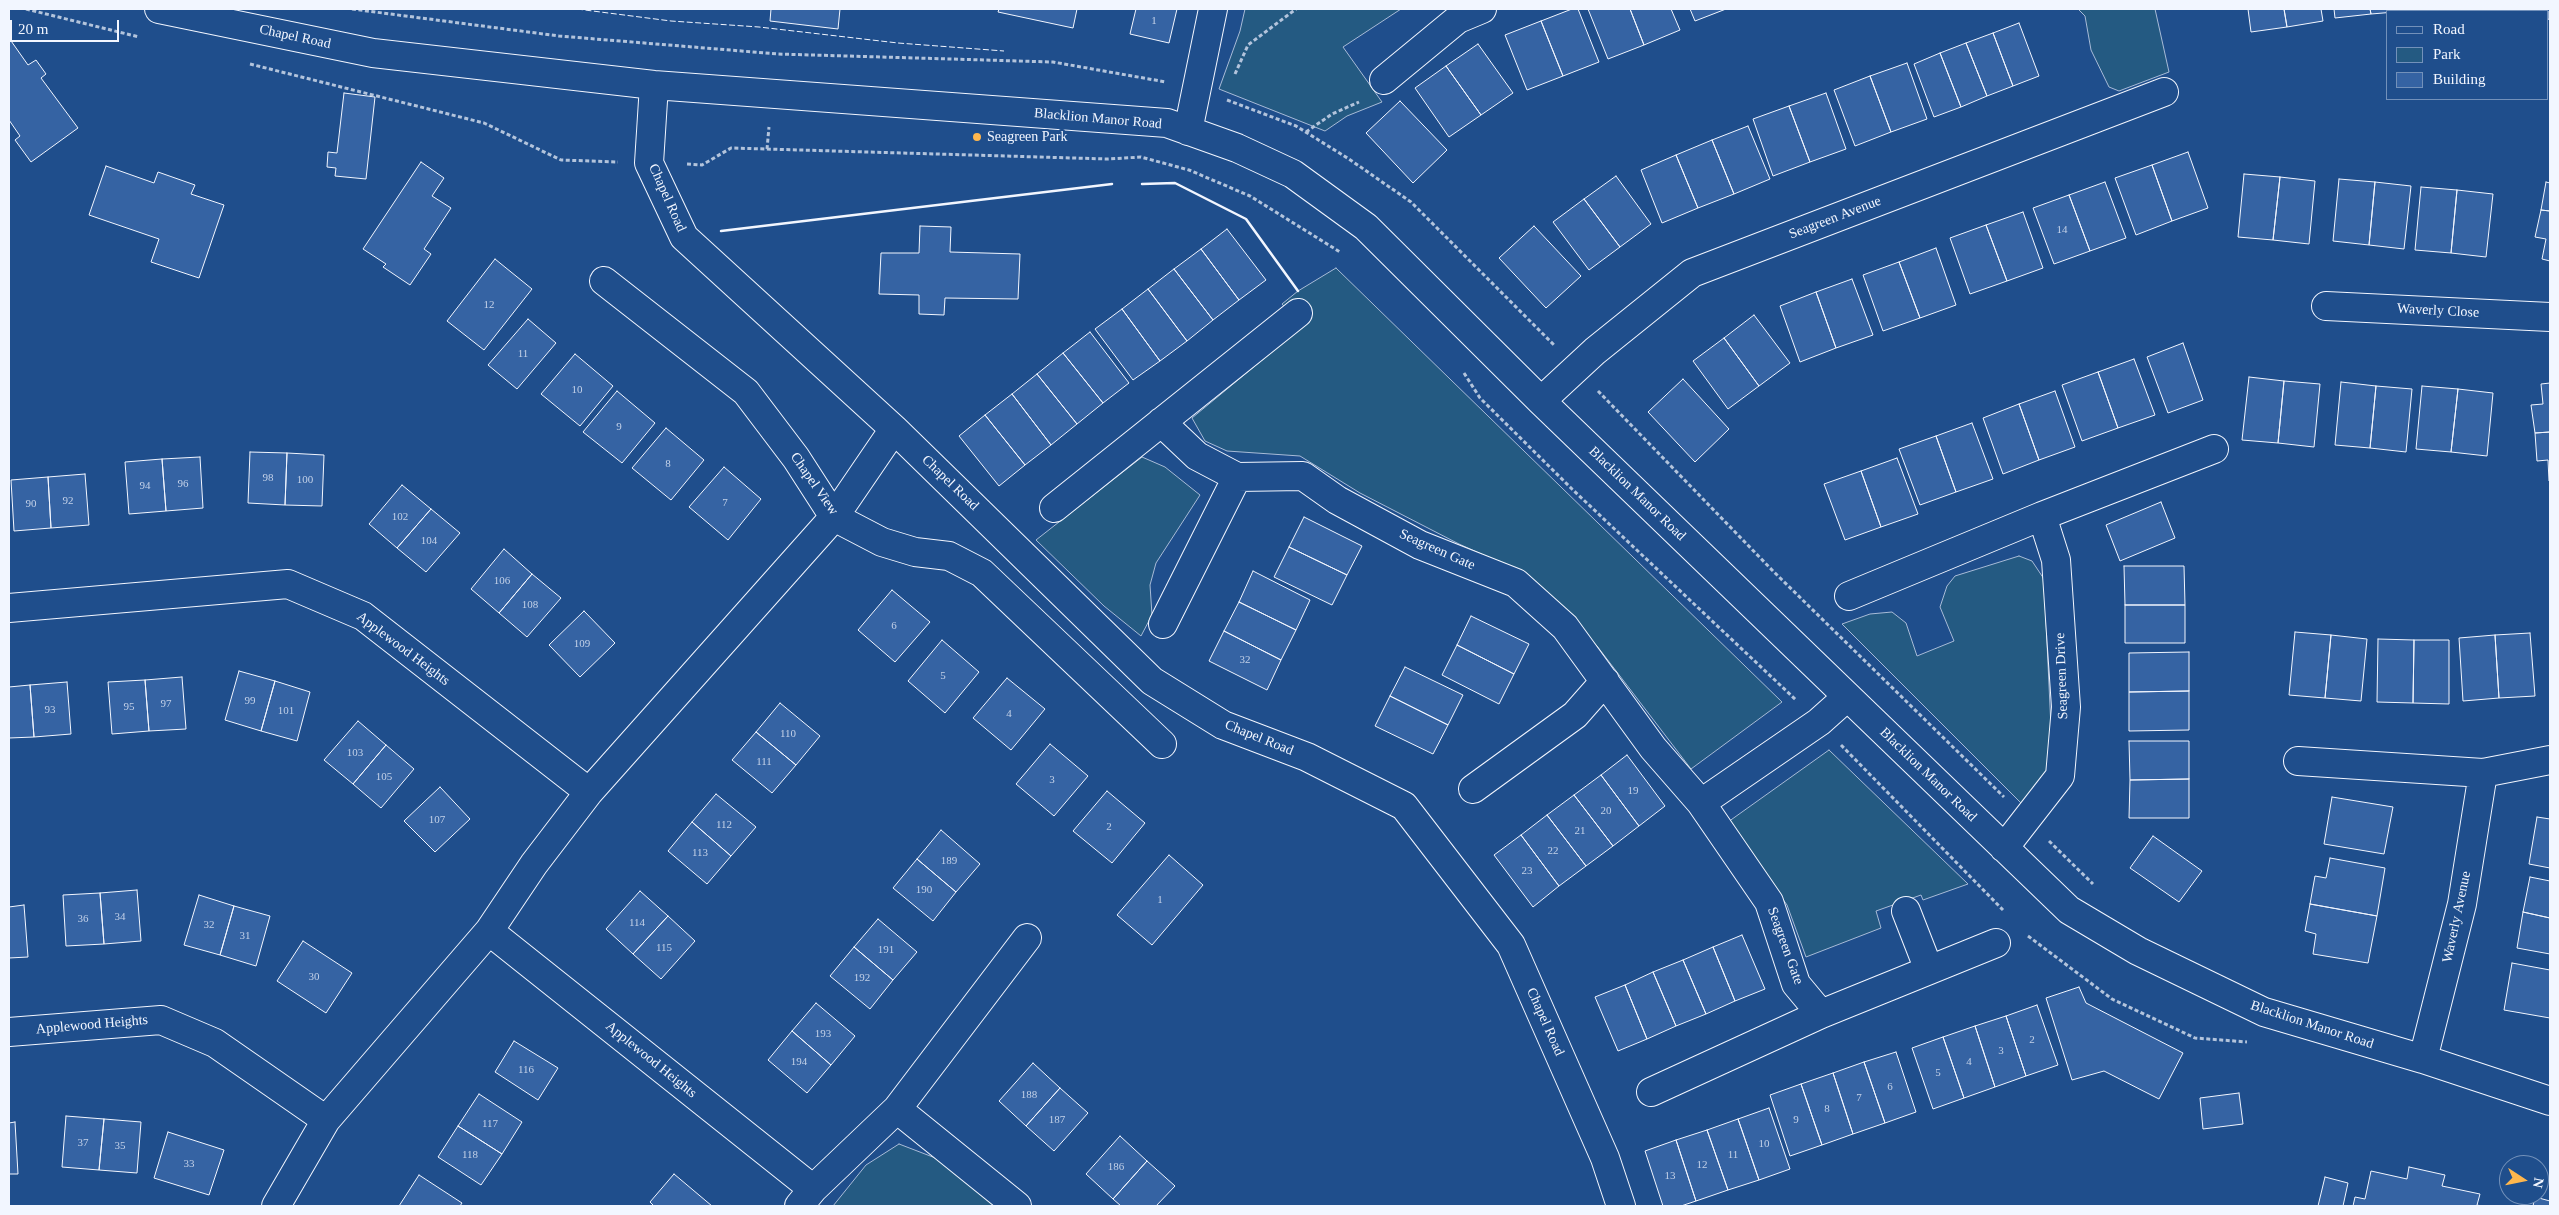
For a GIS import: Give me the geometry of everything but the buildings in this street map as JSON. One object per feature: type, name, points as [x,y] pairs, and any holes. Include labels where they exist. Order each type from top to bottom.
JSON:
[{"type":"street","name":"Chapel Road","points":[[159,9],[373,53],[654,85],[649,163],[684,236],[894,429],[1152,681],[1223,725],[1307,757],[1404,806],[1511,944],[1605,1158],[1621,1206]]},
{"type":"street","points":[[1188,131],[1213,9]]},
{"type":"street","points":[[1384,80],[1458,19],[1482,9]]},
{"type":"street","name":"Blacklion Manor Road","points":[[654,85],[1167,123],[1238,148],[1293,174],[1366,227],[1541,401],[2069,910],[2138,951],[2264,1012],[2423,1059],[2550,1101]]},
{"type":"street","name":"Seagreen Avenue","points":[[1541,401],[1576,368],[1692,273],[2164,92]]},
{"type":"street","name":"Chapel View","points":[[604,281],[746,392],[796,458],[834,517],[882,542],[915,552],[949,556],[982,573],[1162,744]]},
{"type":"street","name":"Waverly Close","points":[[2326,306],[2550,317]]},
{"type":"street","points":[[1054,508],[1298,313]]},
{"type":"street","name":"Seagreen Gate","points":[[1161,422],[1197,456],[1237,477],[1302,476],[1337,500],[1420,544],[1516,583],[1565,626],[1653,748],[1701,803],[1769,902],[1796,984],[1821,1014]]},
{"type":"street","points":[[276,1206],[326,1120],[490,931],[534,864],[589,792],[834,517],[894,429]]},
{"type":"street","points":[[1849,596],[2042,516],[2214,449]]},
{"type":"street","points":[[1164,624],[1237,477]]},
{"type":"street","name":"Seagreen Drive","points":[[2004,848],[2060,776],[2066,707],[2056,560],[2042,516]]},
{"type":"street","name":"Applewood Heights","points":[[9,608],[288,584],[363,616],[589,792]]},
{"type":"street","points":[[1473,789],[1575,715],[1605,681]]},
{"type":"street","points":[[1701,803],[1819,722],[1847,697]]},
{"type":"street","points":[[2298,761],[2483,773],[2550,760]]},
{"type":"street","name":"Waverly Avenue","points":[[2423,1059],[2462,904],[2483,773]]},
{"type":"street","points":[[1906,911],[1929,970]]},
{"type":"street","name":"Applewood Heights","points":[[490,931],[806,1198],[897,1109],[1027,938]]},
{"type":"street","points":[[1651,1092],[1821,1014],[1996,942]]},
{"type":"street","name":"Applewood Heights","points":[[9,1032],[161,1020],[215,1043],[326,1120]]},
{"type":"street","points":[[897,1109],[1017,1206]]},
{"type":"path","points":[[352,9],[559,36],[778,54],[1053,62],[1142,76],[1197,89],[1296,126],[1350,158],[1411,202],[1576,368],[1773,571],[2100,890]]},
{"type":"path","points":[[1233,78],[1248,45],[1296,9]]},
{"type":"path","points":[[1306,132],[1332,114],[1367,99],[1384,80]]},
{"type":"path","points":[[1226,100],[1228,93]]},
{"type":"green space","points":[[1245,9],[1401,9],[1343,47],[1382,102],[1347,116],[1325,131],[1219,89],[1240,31]]},
{"type":"green space","points":[[2078,9],[2155,9],[2169,72],[2119,91],[2109,87],[2091,50],[2085,16]]},
{"type":"green space","points":[[1336,268],[1782,702],[1691,769],[1597,646],[1530,576],[1459,544],[1360,493],[1300,456],[1227,451],[1205,441],[1192,418],[1302,327],[1282,304],[1298,291]]},
{"type":"green space","points":[[1142,457],[1165,467],[1200,495],[1156,563],[1150,585],[1152,615],[1141,636],[1104,606],[1036,540]]},
{"type":"green space","points":[[2019,556],[2032,561],[2044,579],[2052,749],[2049,772],[2025,807],[1842,624],[1870,614],[1892,612],[1906,623],[1917,656],[1954,641],[1940,607],[1947,586],[1955,576]]},
{"type":"green space","points":[[1829,750],[1968,884],[1923,900],[1921,895],[1876,911],[1881,928],[1806,957],[1787,905],[1728,822]]},
{"type":"green space","points":[[899,1144],[938,1159],[996,1206],[833,1206],[866,1165]]},
{"type":"fence","points":[[577,9],[671,21],[759,27],[898,43],[1004,51]]},
{"type":"wall","points":[[1142,184],[1175,183],[1246,219],[1298,291]]},
{"type":"wall","points":[[721,231],[1112,184]]},
{"type":"place","name":"Seagreen Park","points":[[977,137]]}]
